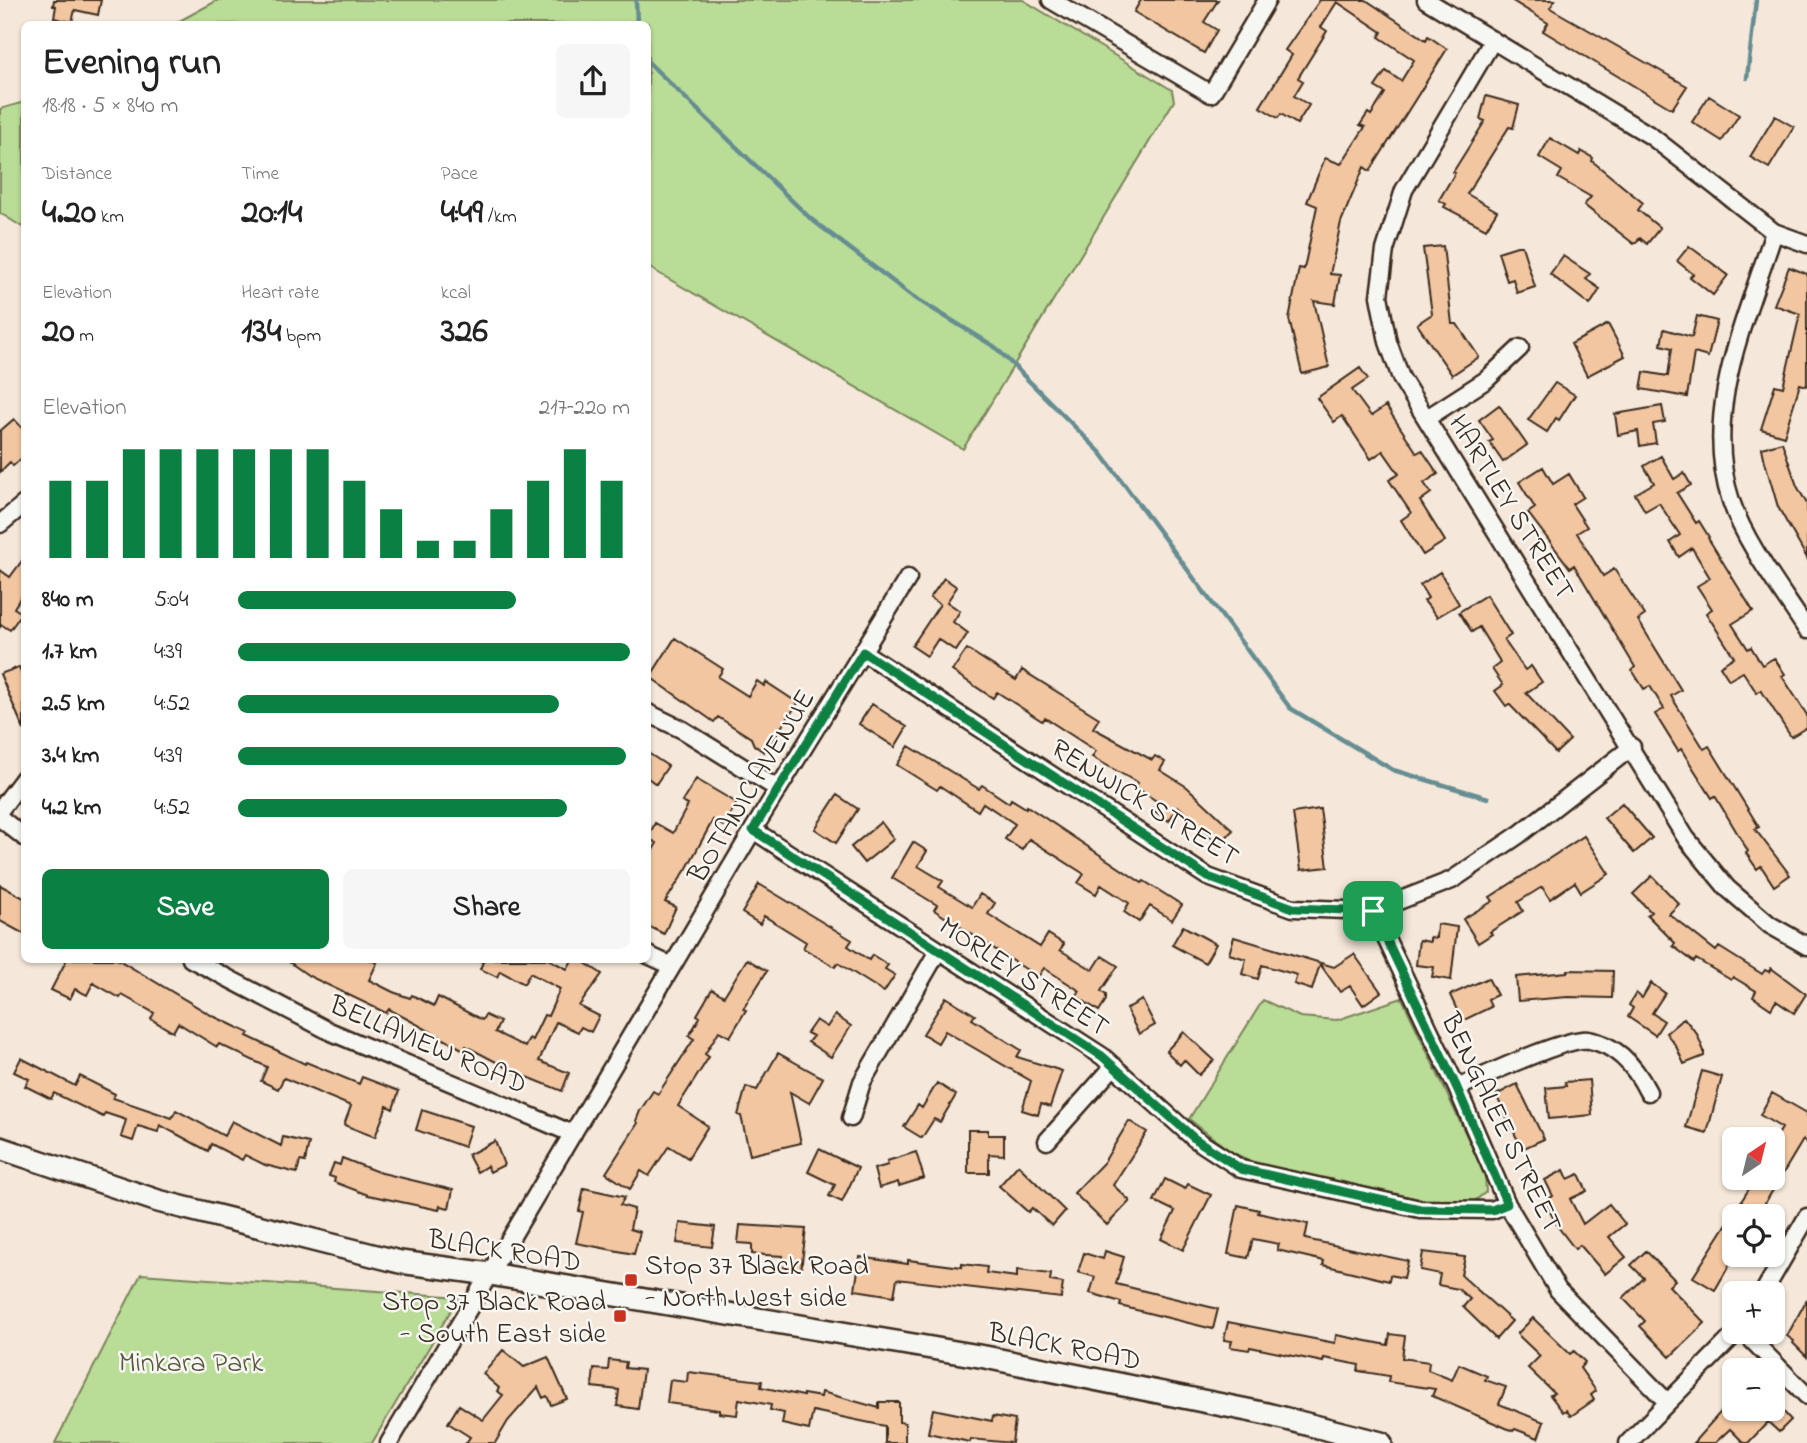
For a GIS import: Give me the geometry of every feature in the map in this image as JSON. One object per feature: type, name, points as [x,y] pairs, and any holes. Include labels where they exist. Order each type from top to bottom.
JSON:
[{"type":"main road","name":"BLACK ROAD","points":[[0,1147],[170,1204],[400,1262],[490,1274],[985,1357],[1267,1414],[1381,1443]]},
{"type":"street","points":[[1051,0],[1211,94],[1267,0]]},
{"type":"street","points":[[1426,0],[1651,136],[1774,233],[1807,244]]},
{"type":"street","name":"HARTLEY STREET","points":[[1493,40],[1404,190],[1385,250],[1379,296],[1388,342],[1401,378],[1686,838],[1727,888],[1770,925],[1807,946]]},
{"type":"street","points":[[1774,233],[1726,383],[1721,417],[1723,456],[1731,500],[1743,527],[1807,630]]},
{"type":"street","points":[[1427,418],[1486,380],[1520,348]]},
{"type":"street","points":[[0,524],[21,506]]},
{"type":"street","name":"BOTANIC AVENUE","points":[[389,1443],[753,830],[908,578]]},
{"type":"street","name":"RENWICK STREET","points":[[863,652],[1208,877],[1293,908],[1373,911],[1452,880],[1520,834],[1632,747]]},
{"type":"street","points":[[651,714],[683,730],[778,789]]},
{"type":"street","points":[[0,810],[21,782]]},
{"type":"street","points":[[0,818],[21,835]]},
{"type":"street","name":"MORLEY STREET","points":[[753,830],[1114,1066],[1195,1139],[1241,1169],[1420,1209],[1492,1210],[1507,1204]]},
{"type":"street","name":"BENGALEE STREET","points":[[1373,911],[1457,1088],[1507,1204],[1558,1290],[1667,1402]]},
{"type":"street","points":[[851,1118],[862,1082],[938,951]]},
{"type":"street","points":[[651,956],[672,966]]},
{"type":"street","name":"BELLAVIEW ROAD","points":[[199,963],[329,1031],[573,1134]]},
{"type":"street","points":[[1457,1088],[1550,1048],[1588,1039],[1612,1048],[1636,1068],[1648,1092]]},
{"type":"street","points":[[1046,1141],[1114,1066]]},
{"type":"street","points":[[1770,1281],[1807,1217]]},
{"type":"street","points":[[1628,1443],[1725,1344]]},
{"type":"street","points":[[1756,1344],[1807,1396]]},
{"type":"green space","points":[[218,0],[1023,0],[1172,90],[1174,101],[963,449],[651,269],[651,21],[180,21]]},
{"type":"green space","points":[[21,103],[21,226],[0,213],[0,109]]},
{"type":"green space","points":[[1402,998],[1485,1175],[1486,1192],[1472,1203],[1450,1206],[1255,1163],[1231,1152],[1189,1119],[1263,1000],[1300,1017],[1337,1020]]},
{"type":"green space","name":"Minkara Park","points":[[141,1274],[459,1297],[372,1443],[55,1443]]},
{"type":"building","points":[[54,0],[101,0],[98,15],[75,10],[72,21],[54,18],[56,6],[53,6]]},
{"type":"building","points":[[1141,0],[1218,0],[1204,22],[1217,30],[1204,53],[1134,12]]},
{"type":"building","points":[[1320,0],[1366,0],[1426,40],[1428,36],[1447,49],[1370,171],[1364,167],[1341,222],[1330,274],[1340,275],[1335,304],[1314,301],[1329,367],[1302,374],[1289,319],[1299,268],[1304,269],[1317,206],[1307,202],[1325,158],[1341,164],[1365,127],[1360,125],[1368,113],[1371,115],[1385,93],[1375,87],[1386,71],[1401,81],[1414,60],[1379,37],[1382,32],[1337,2],[1321,27],[1327,31],[1298,78],[1303,81],[1294,96],[1309,105],[1297,124],[1281,114],[1278,118],[1260,107],[1292,55],[1285,50]]},
{"type":"building","points":[[1511,0],[1555,0],[1550,8],[1687,86],[1672,109],[1543,31],[1548,23]]},
{"type":"building","points":[[1486,96],[1519,105],[1513,128],[1509,127],[1467,194],[1497,211],[1486,229],[1444,207],[1446,204],[1439,200],[1485,121],[1480,119]]},
{"type":"building","points":[[1709,96],[1739,115],[1722,141],[1692,122]]},
{"type":"building","points":[[1775,116],[1794,127],[1769,168],[1750,157]]},
{"type":"building","points":[[1550,138],[1579,155],[1581,151],[1593,158],[1592,161],[1643,203],[1638,210],[1660,228],[1647,244],[1640,238],[1634,244],[1584,205],[1591,197],[1558,178],[1562,171],[1539,157]]},
{"type":"building","points":[[1443,246],[1452,324],[1457,324],[1479,357],[1452,375],[1417,324],[1432,314],[1423,248]]},
{"type":"building","points":[[1522,246],[1535,287],[1517,293],[1513,279],[1507,281],[1498,252]]},
{"type":"building","points":[[1689,246],[1728,275],[1713,295],[1690,277],[1693,274],[1677,261]]},
{"type":"building","points":[[1563,256],[1590,274],[1586,279],[1600,289],[1590,305],[1550,274]]},
{"type":"building","points":[[1789,267],[1807,274],[1807,386],[1800,384],[1784,436],[1761,429],[1775,385],[1783,387],[1800,314],[1774,305]]},
{"type":"building","points":[[1697,316],[1717,321],[1708,357],[1694,353],[1687,397],[1641,389],[1644,372],[1668,376],[1672,348],[1661,345],[1664,329],[1692,337]]},
{"type":"building","points":[[1608,324],[1625,356],[1587,376],[1571,344]]},
{"type":"building","points":[[1360,368],[1368,379],[1352,390],[1371,416],[1386,406],[1417,453],[1422,450],[1438,474],[1424,483],[1431,493],[1420,501],[1445,541],[1423,555],[1401,520],[1411,513],[1389,480],[1399,474],[1383,451],[1371,459],[1342,416],[1334,422],[1317,398]]},
{"type":"building","points":[[1555,383],[1575,395],[1559,420],[1556,418],[1547,432],[1528,420]]},
{"type":"building","points":[[1499,405],[1527,445],[1503,462],[1489,442],[1493,440],[1479,420]]},
{"type":"building","points":[[1662,406],[1665,422],[1653,424],[1656,443],[1640,446],[1638,431],[1618,435],[1615,414]]},
{"type":"building","points":[[14,419],[21,427],[21,459],[13,466],[10,462],[0,472],[0,431]]},
{"type":"building","points":[[1782,442],[1797,486],[1807,504],[1807,558],[1778,507],[1765,462],[1762,448]]},
{"type":"building","points":[[1661,456],[1674,479],[1684,473],[1691,485],[1677,493],[1696,523],[1699,521],[1753,611],[1732,624],[1762,665],[1774,658],[1807,715],[1807,727],[1791,737],[1761,690],[1757,693],[1743,672],[1729,680],[1720,666],[1734,657],[1706,613],[1712,609],[1697,586],[1710,578],[1692,548],[1679,557],[1670,542],[1680,535],[1659,503],[1645,511],[1635,494],[1654,483],[1644,466]]},
{"type":"building","points":[[1543,467],[1553,484],[1569,474],[1583,497],[1572,504],[1587,527],[1577,533],[1603,576],[1614,569],[1645,615],[1638,620],[1681,690],[1671,696],[1704,749],[1709,746],[1759,827],[1755,829],[1790,875],[1774,886],[1761,866],[1757,869],[1746,853],[1748,851],[1715,796],[1712,798],[1681,749],[1678,751],[1655,714],[1664,709],[1650,686],[1644,689],[1632,670],[1635,667],[1574,565],[1570,568],[1528,513],[1535,508],[1519,482]]},
{"type":"building","points":[[21,562],[21,597],[14,608],[21,614],[10,630],[2,625],[0,627],[0,570],[10,577]]},
{"type":"building","points":[[1440,572],[1459,604],[1437,617],[1424,601],[1428,598],[1420,585]]},
{"type":"building","points":[[944,578],[957,587],[947,602],[960,611],[953,622],[968,633],[956,651],[938,639],[927,656],[912,646],[940,604],[930,598]]},
{"type":"building","points":[[1486,595],[1511,635],[1504,640],[1525,670],[1531,666],[1542,682],[1526,693],[1570,740],[1556,753],[1509,704],[1506,706],[1495,691],[1503,685],[1492,669],[1500,663],[1499,660],[1479,627],[1472,632],[1459,612]]},
{"type":"building","points":[[675,638],[723,669],[718,677],[748,696],[757,681],[764,686],[766,682],[798,703],[764,752],[754,745],[751,738],[718,717],[714,722],[651,675]]},
{"type":"building","points":[[967,649],[1016,680],[1022,670],[1099,718],[1093,728],[1152,760],[1155,756],[1165,762],[1160,770],[1187,787],[1233,830],[1219,845],[1178,806],[1169,821],[1153,810],[1158,802],[1135,787],[1138,783],[1092,757],[1096,751],[1045,718],[1042,721],[997,692],[993,698],[952,671]]},
{"type":"building","points":[[19,667],[21,723],[0,674]]},
{"type":"building","points":[[872,704],[907,727],[895,747],[859,724]]},
{"type":"building","points":[[909,746],[979,789],[982,785],[1009,803],[1011,799],[1026,808],[1027,806],[1142,883],[1144,881],[1182,905],[1172,920],[1150,906],[1139,922],[1124,912],[1129,903],[1101,885],[1096,894],[1078,883],[1084,874],[1029,839],[1022,850],[1005,839],[1015,824],[983,803],[978,811],[940,786],[937,790],[897,765]]},
{"type":"building","points":[[651,755],[668,766],[656,784],[651,780]]},
{"type":"building","points":[[696,779],[737,803],[723,826],[713,820],[665,902],[676,907],[664,934],[651,928],[651,853],[657,843],[651,840],[651,832],[655,823],[673,833],[688,805],[682,802]]},
{"type":"building","points":[[837,795],[858,809],[836,843],[815,829]]},
{"type":"building","points":[[1622,803],[1652,838],[1634,853],[1604,818]]},
{"type":"building","points":[[1320,809],[1328,867],[1301,870],[1293,813]]},
{"type":"building","points":[[881,822],[894,839],[864,863],[851,847]]},
{"type":"building","points":[[1584,836],[1609,874],[1581,892],[1575,882],[1550,899],[1542,887],[1518,902],[1523,911],[1478,943],[1463,919],[1493,901],[1490,897]]},
{"type":"building","points":[[913,842],[927,851],[918,866],[943,881],[939,887],[972,907],[980,894],[995,903],[988,914],[1040,947],[1048,934],[1064,944],[1060,950],[1093,970],[1102,956],[1118,966],[1101,991],[1106,995],[1106,1000],[1099,1011],[1076,996],[1080,991],[1044,968],[1038,977],[934,910],[937,905],[892,878]]},
{"type":"building","points":[[1652,876],[1679,904],[1669,914],[1716,951],[1719,947],[1762,974],[1765,970],[1769,972],[1771,968],[1806,994],[1794,1013],[1776,1001],[1771,1009],[1753,997],[1756,991],[1696,959],[1694,962],[1673,946],[1675,943],[1647,915],[1651,912],[1633,894]]},
{"type":"building","points":[[759,884],[852,940],[848,946],[869,960],[872,955],[888,965],[885,969],[895,975],[884,992],[838,963],[835,967],[803,948],[806,942],[764,916],[760,924],[742,913]]},
{"type":"building","points":[[0,885],[21,896],[21,932],[0,921]]},
{"type":"building","points":[[1437,924],[1457,927],[1451,980],[1432,977],[1434,967],[1416,965],[1419,940],[1430,942],[1430,937],[1436,938]]},
{"type":"building","points":[[1183,926],[1216,944],[1205,963],[1172,945]]},
{"type":"building","points":[[1234,937],[1334,967],[1354,954],[1381,992],[1363,1005],[1350,986],[1340,992],[1320,964],[1312,990],[1294,984],[1297,975],[1262,965],[1258,979],[1242,974],[1246,959],[1229,954]]},
{"type":"building","points":[[747,959],[767,971],[743,1009],[746,1010],[730,1037],[719,1031],[705,1054],[709,1057],[678,1106],[708,1126],[688,1158],[669,1146],[649,1176],[641,1171],[630,1189],[606,1173],[638,1123],[636,1121],[640,1111],[653,1091],[658,1094],[694,1039],[689,1036],[712,989],[724,996]]},
{"type":"building","points":[[65,963],[124,963],[211,1015],[249,1033],[247,1036],[305,1064],[306,1062],[359,1084],[362,1077],[399,1091],[393,1109],[387,1106],[375,1137],[344,1125],[351,1106],[284,1078],[278,1089],[261,1081],[267,1067],[219,1044],[217,1047],[178,1023],[173,1032],[151,1019],[154,1013],[122,995],[120,998],[93,983],[87,995],[75,989],[70,999],[51,990]]},
{"type":"building","points":[[291,963],[377,963],[369,980],[393,992],[410,998],[412,995],[434,1006],[438,997],[482,1020],[485,1015],[500,1022],[495,1032],[525,1047],[529,1038],[532,1040],[544,1015],[548,1016],[560,989],[530,973],[524,984],[500,971],[497,977],[480,969],[483,963],[556,963],[567,969],[571,963],[585,963],[602,974],[579,1006],[599,1016],[591,1032],[581,1027],[578,1032],[556,1022],[539,1061],[569,1073],[562,1091],[515,1072],[466,1046],[464,1050],[389,1009],[386,1013],[309,976]]},
{"type":"building","points":[[1567,970],[1613,971],[1612,998],[1568,997],[1518,1001],[1516,977]]},
{"type":"building","points":[[1488,978],[1497,995],[1488,999],[1491,1007],[1462,1021],[1450,995]]},
{"type":"building","points":[[1651,983],[1665,993],[1652,1013],[1664,1021],[1655,1035],[1628,1017],[1633,1008],[1629,1005],[1636,993],[1642,998]]},
{"type":"building","points":[[946,997],[975,1015],[972,1019],[1021,1050],[1017,1057],[1062,1071],[1050,1107],[1041,1104],[1038,1115],[1022,1110],[1031,1081],[945,1031],[938,1043],[923,1034]]},
{"type":"building","points":[[1142,1000],[1155,1025],[1139,1034],[1126,1009]]},
{"type":"building","points":[[835,1015],[851,1026],[831,1057],[808,1042],[813,1036],[807,1033],[816,1020],[827,1027]]},
{"type":"building","points":[[1684,1018],[1697,1034],[1704,1056],[1684,1064],[1676,1046],[1666,1033]]},
{"type":"building","points":[[1184,1032],[1214,1060],[1199,1075],[1184,1060],[1180,1065],[1166,1051]]},
{"type":"building","points":[[778,1053],[823,1078],[809,1103],[790,1092],[801,1143],[750,1155],[741,1116],[738,1115],[746,1087],[757,1090]]},
{"type":"building","points":[[21,1058],[75,1086],[80,1076],[115,1094],[113,1098],[172,1118],[176,1110],[224,1136],[232,1121],[281,1146],[283,1137],[309,1143],[305,1162],[300,1161],[297,1173],[265,1165],[245,1155],[242,1160],[211,1144],[208,1151],[160,1125],[158,1132],[138,1126],[133,1141],[121,1137],[126,1120],[105,1113],[103,1117],[54,1093],[51,1099],[25,1086],[29,1079],[14,1072]]},
{"type":"building","points":[[1702,1071],[1722,1077],[1707,1133],[1686,1127]]},
{"type":"building","points":[[1589,1080],[1592,1115],[1549,1119],[1546,1088],[1566,1086],[1565,1082]]},
{"type":"building","points":[[937,1083],[956,1095],[940,1122],[934,1119],[922,1138],[904,1127],[918,1105],[922,1108]]},
{"type":"building","points":[[1517,1084],[1544,1139],[1522,1149],[1496,1095]]},
{"type":"building","points":[[1772,1093],[1807,1113],[1807,1143],[1803,1140],[1785,1170],[1785,1127],[1760,1115]]},
{"type":"building","points":[[422,1110],[471,1126],[464,1147],[416,1130]]},
{"type":"building","points":[[1129,1121],[1147,1132],[1113,1185],[1130,1201],[1107,1225],[1074,1193],[1104,1162]]},
{"type":"building","points":[[968,1130],[988,1130],[988,1135],[1004,1135],[1004,1155],[989,1154],[989,1173],[968,1173]]},
{"type":"building","points":[[495,1141],[504,1165],[490,1172],[487,1166],[477,1172],[468,1155]]},
{"type":"building","points":[[819,1149],[858,1168],[842,1202],[829,1196],[835,1185],[808,1172]]},
{"type":"building","points":[[916,1152],[924,1178],[899,1186],[898,1182],[879,1188],[874,1169],[888,1165],[887,1161]]},
{"type":"building","points":[[342,1158],[378,1172],[453,1190],[449,1208],[440,1206],[439,1210],[368,1195],[334,1182],[335,1178],[329,1176],[334,1163],[340,1165]]},
{"type":"building","points":[[1018,1165],[1065,1211],[1052,1226],[1032,1208],[1028,1212],[999,1186]]},
{"type":"building","points":[[1564,1170],[1568,1179],[1579,1174],[1587,1191],[1570,1199],[1583,1224],[1609,1204],[1625,1224],[1609,1237],[1626,1257],[1605,1274],[1580,1245],[1575,1249],[1558,1227],[1547,1206],[1550,1204],[1548,1199],[1553,1196],[1545,1180]]},
{"type":"building","points":[[1165,1179],[1185,1189],[1188,1184],[1211,1195],[1183,1250],[1161,1239],[1175,1211],[1154,1201]]},
{"type":"building","points":[[584,1188],[625,1197],[620,1205],[634,1209],[630,1229],[640,1232],[634,1254],[576,1243],[583,1212],[579,1211]]},
{"type":"building","points":[[1748,1190],[1773,1190],[1765,1204],[1739,1204]]},
{"type":"building","points":[[1238,1205],[1259,1210],[1258,1213],[1308,1224],[1305,1239],[1408,1261],[1404,1278],[1390,1275],[1389,1281],[1323,1265],[1324,1261],[1277,1250],[1279,1244],[1253,1239],[1248,1258],[1228,1254]]},
{"type":"building","points":[[680,1223],[715,1227],[712,1247],[677,1243]]},
{"type":"building","points":[[740,1225],[806,1229],[801,1270],[781,1267],[783,1256],[752,1254],[752,1244],[738,1243]]},
{"type":"building","points":[[1722,1231],[1722,1267],[1728,1267],[1715,1290],[1693,1277]]},
{"type":"building","points":[[1105,1251],[1124,1257],[1116,1284],[1218,1309],[1213,1329],[1120,1306],[1121,1302],[1090,1293],[1095,1277],[1078,1272],[1084,1253],[1103,1259]]},
{"type":"building","points":[[1646,1251],[1675,1280],[1669,1286],[1705,1323],[1670,1357],[1640,1326],[1645,1321],[1623,1298],[1644,1278],[1631,1265]]},
{"type":"building","points":[[1423,1252],[1465,1257],[1461,1275],[1512,1321],[1496,1339],[1463,1307],[1470,1299],[1458,1289],[1438,1285],[1440,1274],[1420,1270]]},
{"type":"building","points":[[860,1257],[908,1264],[908,1260],[962,1267],[962,1264],[987,1267],[986,1273],[1017,1277],[1017,1270],[1051,1274],[1050,1281],[1063,1283],[1061,1298],[897,1279],[894,1296],[855,1290]]},
{"type":"building","points":[[1807,1299],[1807,1357],[1787,1336]]},
{"type":"building","points":[[1533,1318],[1570,1354],[1574,1351],[1585,1362],[1580,1368],[1596,1391],[1591,1395],[1594,1400],[1571,1416],[1566,1410],[1563,1412],[1550,1395],[1554,1393],[1528,1368],[1540,1356],[1517,1334]]},
{"type":"building","points":[[1228,1322],[1335,1343],[1336,1335],[1388,1345],[1390,1334],[1405,1336],[1402,1358],[1429,1362],[1428,1370],[1452,1380],[1459,1364],[1487,1376],[1485,1380],[1506,1387],[1499,1404],[1544,1422],[1538,1438],[1515,1429],[1513,1431],[1432,1396],[1435,1389],[1388,1382],[1389,1376],[1358,1371],[1359,1365],[1324,1358],[1323,1362],[1250,1347],[1249,1350],[1230,1347],[1232,1341],[1224,1340]]},
{"type":"building","points":[[503,1350],[524,1367],[548,1357],[567,1399],[551,1405],[547,1396],[543,1398],[538,1387],[508,1421],[495,1443],[466,1443],[470,1437],[448,1423],[459,1405],[483,1420],[503,1395],[483,1374]]},
{"type":"building","points":[[609,1360],[626,1362],[625,1368],[643,1370],[638,1409],[617,1406],[619,1390],[592,1387],[594,1369],[608,1370]]},
{"type":"building","points":[[688,1372],[762,1381],[761,1387],[803,1396],[821,1397],[822,1392],[879,1408],[879,1402],[899,1402],[899,1422],[905,1423],[905,1443],[885,1443],[885,1426],[813,1411],[809,1430],[782,1424],[784,1413],[770,1410],[771,1405],[739,1399],[737,1415],[667,1403],[670,1380],[687,1382]]},
{"type":"building","points":[[933,1409],[992,1421],[993,1416],[1015,1420],[1012,1443],[971,1439],[970,1442],[928,1433]]},
{"type":"building","points":[[1722,1410],[1722,1421],[1785,1421],[1785,1413],[1791,1420],[1779,1432],[1768,1422],[1748,1443],[1744,1443],[1730,1429],[1715,1443],[1693,1443]]},
{"type":"waterway","points":[[636,0],[637,21]]},
{"type":"waterway","points":[[1747,78],[1756,0]]},
{"type":"waterway","points":[[651,65],[811,219],[912,296],[995,347],[1101,453],[1290,708],[1393,770],[1488,798]]},
{"type":"place","name":"Stop 37 Black Road - North West side","points":[[631,1280]]},
{"type":"place","name":"Stop 37 Black Road - South East side","points":[[620,1316]]},
{"type":"route","points":[[863,652],[1208,877],[1293,908],[1373,911],[1457,1088],[1507,1204],[1492,1210],[1420,1209],[1241,1169],[1195,1139],[1102,1056],[753,830],[863,652]]}]
